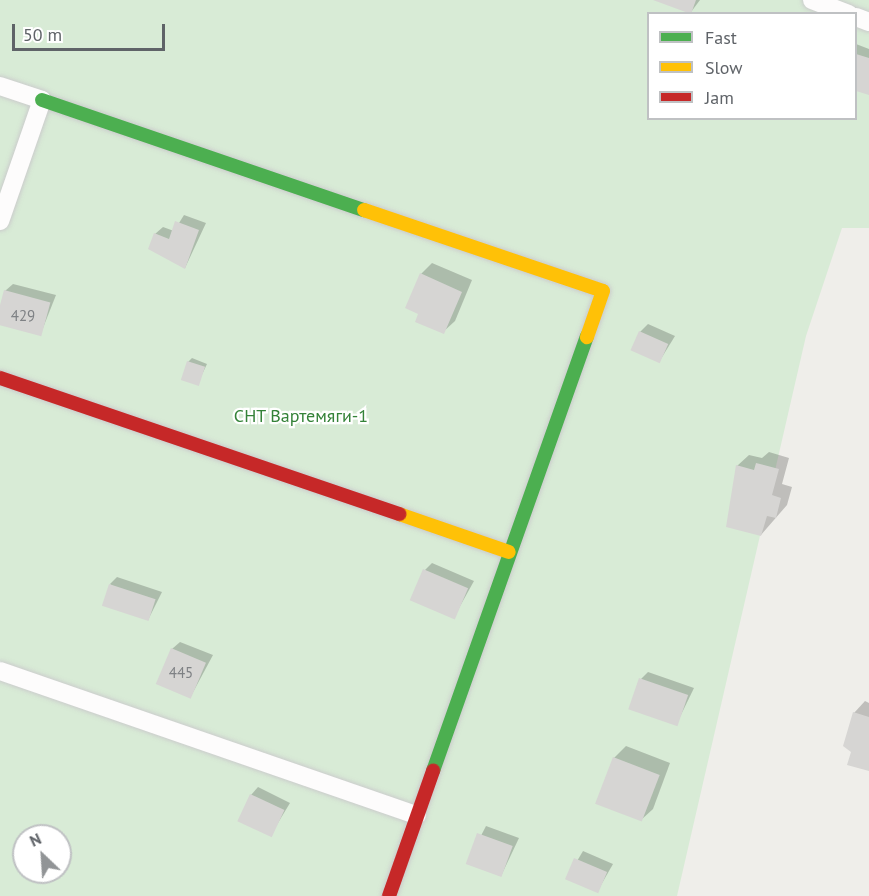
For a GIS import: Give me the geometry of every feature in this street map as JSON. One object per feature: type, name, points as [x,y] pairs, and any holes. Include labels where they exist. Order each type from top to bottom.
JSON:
[{"type":"street","points":[[812,0],[843,12]]},
{"type":"street","points":[[0,86],[603,291],[388,896]]},
{"type":"street","points":[[0,220],[42,100]]},
{"type":"street","points":[[0,378],[509,552]]},
{"type":"street","points":[[0,671],[417,815]]},
{"type":"green space","name":"СНТ Вартемяги-1","points":[[0,0],[869,0],[869,228],[842,228],[806,336],[677,896],[0,896]]},
{"type":"building","points":[[653,0],[696,0],[692,12],[686,12]]},
{"type":"building","points":[[857,54],[869,58],[869,95],[857,91]]},
{"type":"building","points":[[175,221],[199,230],[185,269],[148,249],[154,233],[169,239]]},
{"type":"building","points":[[420,273],[462,292],[444,334],[415,322],[418,314],[405,308]]},
{"type":"building","points":[[4,290],[50,302],[41,336],[0,325],[0,305]]},
{"type":"building","points":[[639,331],[668,344],[660,363],[630,350]]},
{"type":"building","points":[[187,361],[205,367],[199,386],[181,380]]},
{"type":"building","points":[[756,463],[779,469],[772,495],[781,498],[776,518],[767,516],[761,536],[726,527],[736,465],[754,470]]},
{"type":"building","points":[[423,569],[468,588],[455,619],[410,600]]},
{"type":"building","points":[[109,584],[156,599],[148,621],[102,606]]},
{"type":"building","points":[[171,648],[206,663],[191,699],[156,684]]},
{"type":"building","points":[[639,678],[688,695],[677,726],[628,709]]},
{"type":"building","points":[[853,712],[869,717],[869,771],[847,765],[851,752],[843,746]]},
{"type":"building","points":[[613,757],[660,775],[642,822],[595,804]]},
{"type":"building","points":[[250,794],[284,810],[272,837],[237,821]]},
{"type":"building","points":[[477,833],[513,846],[501,877],[466,864]]},
{"type":"building","points":[[574,858],[607,872],[598,893],[565,879]]},
{"type":"traffic: fast","points":[[42,100],[364,210]]},
{"type":"traffic: fast","points":[[433,771],[587,337]]},
{"type":"traffic: slow","points":[[364,210],[603,291],[587,337]]},
{"type":"traffic: slow","points":[[399,514],[509,552]]},
{"type":"traffic: jam","points":[[0,378],[399,514]]},
{"type":"traffic: jam","points":[[389,896],[433,771]]}]
